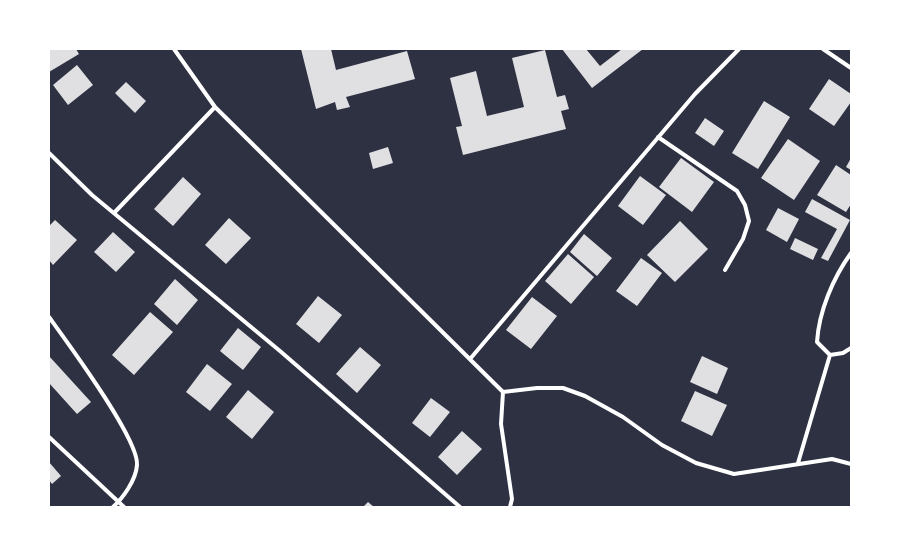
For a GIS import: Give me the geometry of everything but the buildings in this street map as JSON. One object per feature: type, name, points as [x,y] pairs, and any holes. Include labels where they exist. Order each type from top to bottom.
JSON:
[{"type":"street","points":[[174,49],[215,107],[503,392],[501,424],[512,499],[510,507]]},
{"type":"street","points":[[470,359],[695,94],[739,49]]},
{"type":"street","points":[[823,49],[851,68]]},
{"type":"street","points":[[114,213],[215,107]]},
{"type":"street","points":[[658,137],[737,191],[745,205],[749,221],[743,239],[724,270]]},
{"type":"street","points":[[49,153],[92,195],[280,351],[460,507]]},
{"type":"street","points":[[830,355],[817,342],[818,323],[844,263],[851,253]]},
{"type":"street","points":[[49,318],[88,371],[132,446],[137,464],[135,476],[119,502],[113,507]]},
{"type":"street","points":[[830,355],[843,353],[851,348]]},
{"type":"street","points":[[798,464],[830,355]]},
{"type":"street","points":[[503,392],[537,388],[563,388],[585,396],[623,417],[662,445],[696,463],[734,474],[832,459],[851,464]]},
{"type":"street","points":[[49,437],[124,507]]}]
